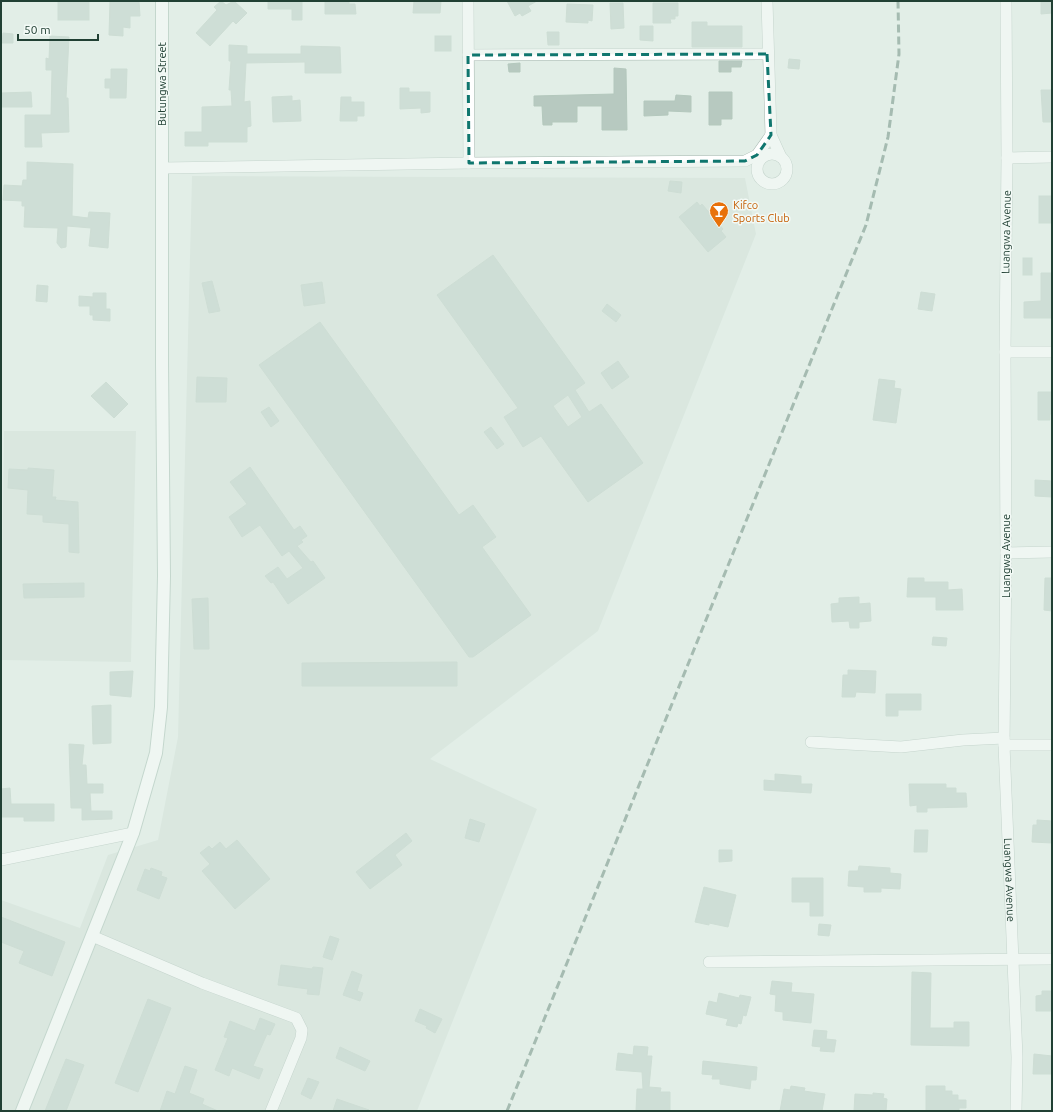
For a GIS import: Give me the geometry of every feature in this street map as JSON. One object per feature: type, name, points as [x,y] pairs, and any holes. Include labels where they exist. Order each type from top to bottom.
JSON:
[{"type":"main road","name":"Butungwa Street","points":[[22,1111],[133,833],[156,753],[161,707],[164,576],[162,363],[162,1]]},
{"type":"street","points":[[468,1],[469,163]]},
{"type":"street","points":[[764,146],[758,168],[760,177],[767,183],[776,183],[781,181],[787,168],[771,134],[767,54],[767,1]]},
{"type":"street","name":"Luangwa Avenue","points":[[1006,1],[1006,553],[1004,742],[1017,1058],[1016,1111]]},
{"type":"street","points":[[468,55],[767,54]]},
{"type":"street","points":[[163,168],[469,163],[745,161],[757,155],[771,134]]},
{"type":"street","points":[[758,168],[768,154],[777,154],[781,157]]},
{"type":"street","points":[[1007,158],[1052,157]]},
{"type":"street","points":[[745,161],[758,168]]},
{"type":"street","points":[[1005,352],[1052,352]]},
{"type":"street","points":[[1006,553],[1052,552]]},
{"type":"street","points":[[811,742],[901,747],[963,740],[1052,744]]},
{"type":"street","points":[[1,860],[133,833]]},
{"type":"street","points":[[92,936],[202,983],[296,1018],[302,1030],[301,1038],[271,1111]]},
{"type":"street","points":[[709,962],[1052,959]]},
{"type":"highlighted area","points":[[767,54],[771,135],[757,155],[745,161],[469,163],[468,55]]},
{"type":"shaded area","points":[[192,176],[745,178],[756,234],[598,631],[430,759],[537,809],[417,1111],[1,1111],[1,900],[80,928],[108,855],[158,840],[178,737]]},
{"type":"shaded area","points":[[4,431],[136,431],[131,662],[1,660]]},
{"type":"building","points":[[58,1],[89,1],[89,20],[58,20]]},
{"type":"building","points":[[110,1],[139,1],[140,16],[130,16],[130,28],[123,27],[123,36],[109,35]]},
{"type":"building","points":[[221,1],[226,5],[234,1],[247,13],[236,24],[233,21],[210,46],[196,33],[217,10],[214,7]]},
{"type":"building","points":[[268,1],[302,1],[302,20],[292,20],[292,9],[268,9]]},
{"type":"building","points":[[325,1],[349,1],[349,4],[355,4],[356,14],[325,14]]},
{"type":"building","points":[[414,1],[441,1],[440,13],[413,13]]},
{"type":"building","points":[[507,1],[537,1],[528,6],[531,11],[522,16],[520,13],[515,16]]},
{"type":"building","points":[[1041,1],[1051,1],[1052,13],[1041,14]]},
{"type":"building","points":[[610,3],[623,3],[624,28],[611,29]]},
{"type":"building","points":[[653,3],[678,3],[678,16],[675,16],[675,19],[670,19],[671,23],[653,23]]},
{"type":"building","points":[[567,4],[593,5],[592,21],[588,20],[588,23],[566,22]]},
{"type":"building","points":[[692,22],[707,22],[707,26],[742,26],[742,47],[692,47]]},
{"type":"building","points":[[640,26],[653,26],[653,41],[640,40]]},
{"type":"building","points":[[547,32],[559,32],[559,45],[548,45]]},
{"type":"building","points":[[3,33],[13,34],[13,43],[2,43]]},
{"type":"building","points":[[50,36],[69,37],[66,98],[68,98],[69,132],[41,133],[42,147],[25,147],[25,115],[51,115],[52,70],[46,70],[46,58],[49,59]]},
{"type":"building","points":[[435,36],[451,36],[451,51],[435,51]]},
{"type":"building","points":[[229,45],[247,46],[247,54],[301,54],[301,46],[340,47],[341,73],[305,73],[305,62],[246,63],[244,102],[250,101],[251,126],[247,127],[247,142],[208,142],[208,146],[185,146],[185,132],[202,132],[202,107],[232,106],[231,90],[229,90],[231,61],[229,61]]},
{"type":"building","points":[[789,59],[800,60],[799,69],[788,68]]},
{"type":"building","points":[[719,61],[742,61],[741,67],[731,67],[731,72],[719,72]]},
{"type":"building","points":[[520,63],[520,72],[509,72],[508,64]]},
{"type":"building","points":[[614,68],[626,69],[627,130],[602,130],[602,106],[577,106],[577,122],[552,122],[552,125],[543,125],[542,106],[534,106],[534,96],[614,94]]},
{"type":"building","points":[[111,69],[127,69],[126,98],[110,98],[110,88],[105,88],[105,79],[111,79]]},
{"type":"building","points":[[400,88],[409,88],[409,92],[430,92],[430,112],[421,113],[421,108],[400,109]]},
{"type":"building","points":[[1041,90],[1052,90],[1052,122],[1043,122]]},
{"type":"building","points":[[31,92],[32,107],[1,107],[1,93]]},
{"type":"building","points":[[709,92],[732,92],[732,119],[721,119],[721,125],[709,125]]},
{"type":"building","points":[[676,95],[691,96],[691,112],[668,111],[668,115],[644,116],[644,101],[675,101]]},
{"type":"building","points":[[292,96],[292,101],[300,100],[301,121],[273,122],[272,97]]},
{"type":"building","points":[[341,97],[351,97],[351,102],[364,102],[364,116],[357,116],[357,121],[340,121]]},
{"type":"building","points":[[27,162],[73,164],[72,216],[88,218],[89,212],[110,213],[108,248],[89,246],[91,228],[67,226],[66,247],[61,248],[57,243],[58,228],[24,227],[25,206],[22,206],[22,201],[3,200],[4,185],[22,186],[23,180],[27,180]]},
{"type":"building","points":[[670,181],[682,182],[681,193],[668,191]]},
{"type":"building","points":[[1039,196],[1052,196],[1052,223],[1039,223]]},
{"type":"building","points":[[697,202],[700,206],[702,204],[723,229],[721,231],[726,237],[708,252],[679,217]]},
{"type":"building","points":[[493,255],[585,383],[575,390],[589,412],[601,404],[643,463],[588,502],[541,436],[523,447],[504,417],[518,408],[437,295]],"holes":[[[568,395],[582,417],[568,427],[553,406]]]},
{"type":"building","points":[[1023,258],[1032,258],[1032,275],[1023,275]]},
{"type":"building","points":[[1041,273],[1052,273],[1052,318],[1024,318],[1024,302],[1041,301]]},
{"type":"building","points":[[212,281],[220,311],[209,313],[202,283]]},
{"type":"building","points":[[322,282],[325,303],[304,306],[301,285]]},
{"type":"building","points":[[37,285],[48,286],[47,302],[36,301]]},
{"type":"building","points":[[921,292],[935,294],[932,311],[918,309]]},
{"type":"building","points":[[93,293],[106,293],[106,309],[110,309],[110,321],[93,320],[93,315],[90,315],[90,306],[79,306],[79,296],[93,297]]},
{"type":"building","points":[[607,304],[621,315],[616,322],[602,311]]},
{"type":"building","points":[[320,322],[459,515],[473,505],[496,537],[482,547],[531,615],[473,657],[469,657],[259,365]]},
{"type":"building","points":[[618,361],[629,377],[612,389],[601,373]]},
{"type":"building","points":[[197,377],[227,378],[226,402],[196,402]]},
{"type":"building","points":[[879,379],[895,381],[894,388],[901,389],[896,423],[873,420]]},
{"type":"building","points":[[106,382],[128,404],[114,418],[91,396]]},
{"type":"building","points":[[1038,392],[1052,392],[1052,414],[1050,414],[1050,420],[1038,420]]},
{"type":"building","points":[[269,407],[279,421],[271,427],[261,412]]},
{"type":"building","points":[[491,427],[504,444],[497,449],[484,432]]},
{"type":"building","points":[[250,467],[294,530],[300,526],[307,536],[301,540],[303,542],[297,546],[311,562],[313,561],[325,578],[288,604],[273,582],[271,583],[265,576],[278,567],[287,579],[303,568],[289,551],[282,556],[260,525],[242,537],[229,517],[247,504],[230,482]]},
{"type":"building","points":[[28,468],[54,470],[52,497],[56,497],[55,500],[78,502],[79,553],[69,552],[69,524],[43,522],[43,515],[27,514],[28,490],[8,488],[9,469],[28,470]]},
{"type":"building","points":[[1035,480],[1052,481],[1052,497],[1035,496]]},
{"type":"building","points":[[908,578],[924,578],[924,582],[948,582],[948,590],[962,589],[963,610],[936,610],[936,597],[907,597]]},
{"type":"building","points":[[1045,578],[1052,578],[1052,611],[1044,610]]},
{"type":"building","points":[[84,583],[84,597],[24,598],[23,584]]},
{"type":"building","points":[[859,597],[859,604],[870,603],[871,621],[859,622],[859,628],[850,628],[849,621],[832,622],[831,604],[839,603],[839,598]]},
{"type":"building","points":[[208,598],[209,649],[194,649],[192,599]]},
{"type":"building","points":[[933,637],[947,638],[946,646],[932,645]]},
{"type":"building","points":[[457,662],[457,686],[302,686],[302,663]]},
{"type":"building","points":[[848,670],[876,671],[875,693],[856,692],[855,697],[842,697],[843,675],[848,675]]},
{"type":"building","points":[[133,671],[131,697],[110,695],[110,672]]},
{"type":"building","points":[[886,694],[921,694],[921,710],[898,710],[898,716],[886,716]]},
{"type":"building","points":[[111,705],[111,743],[93,744],[92,706]]},
{"type":"building","points":[[69,744],[84,745],[82,765],[86,765],[87,784],[103,784],[103,793],[90,793],[91,811],[112,811],[112,819],[82,820],[82,808],[71,808]]},
{"type":"building","points":[[775,774],[801,776],[801,784],[812,784],[811,793],[764,790],[764,780],[775,781]]},
{"type":"building","points":[[909,784],[946,784],[946,788],[956,788],[956,793],[966,793],[967,807],[927,808],[927,812],[917,812],[917,805],[910,806]]},
{"type":"building","points":[[10,788],[11,804],[54,804],[54,821],[24,821],[24,817],[1,817],[1,789]]},
{"type":"building","points":[[470,819],[485,824],[479,842],[465,838]]},
{"type":"building","points":[[1037,820],[1052,821],[1052,843],[1032,842],[1033,825],[1037,825]]},
{"type":"building","points":[[915,830],[928,830],[927,852],[914,852]]},
{"type":"building","points":[[406,833],[412,841],[395,855],[402,865],[370,889],[356,872]]},
{"type":"building","points":[[237,840],[270,879],[235,909],[202,871],[210,864],[200,853],[209,846],[212,849],[220,842],[226,849]]},
{"type":"building","points":[[719,850],[732,850],[732,861],[719,862]]},
{"type":"building","points":[[859,866],[890,868],[890,873],[901,874],[900,889],[881,888],[881,892],[864,892],[864,887],[848,886],[849,871],[858,871]]},
{"type":"building","points":[[151,868],[162,872],[161,876],[167,878],[159,899],[137,890],[145,869],[150,871]]},
{"type":"building","points":[[792,878],[823,878],[823,916],[810,916],[810,902],[792,902]]},
{"type":"building","points":[[704,887],[736,895],[728,927],[695,922]]},
{"type":"building","points":[[1,917],[65,942],[52,976],[19,963],[24,951],[1,942]]},
{"type":"building","points":[[819,924],[831,925],[829,936],[818,935]]},
{"type":"building","points":[[330,936],[339,939],[332,960],[323,957]]},
{"type":"building","points":[[281,965],[312,969],[313,967],[323,968],[319,995],[307,994],[308,989],[278,985]]},
{"type":"building","points":[[352,971],[362,975],[357,991],[363,993],[360,1001],[343,995]]},
{"type":"building","points":[[912,972],[931,973],[930,1028],[954,1028],[954,1022],[969,1022],[969,1046],[911,1045]]},
{"type":"building","points":[[772,981],[792,983],[791,992],[814,994],[811,1023],[783,1020],[783,1012],[775,1011],[776,995],[770,994]]},
{"type":"building","points":[[1042,991],[1052,991],[1052,1011],[1036,1011],[1036,996],[1042,995]]},
{"type":"building","points":[[719,993],[739,998],[740,995],[751,997],[746,1016],[743,1015],[741,1024],[738,1023],[737,1027],[726,1025],[728,1019],[706,1014],[709,1001],[717,1003]]},
{"type":"building","points":[[148,999],[171,1008],[138,1092],[115,1083]]},
{"type":"building","points":[[420,1009],[442,1019],[435,1033],[426,1028],[427,1026],[415,1021]]},
{"type":"building","points":[[260,1018],[275,1024],[270,1035],[267,1034],[253,1066],[263,1069],[259,1079],[232,1068],[229,1076],[215,1070],[228,1038],[224,1037],[230,1021],[255,1031]]},
{"type":"building","points":[[814,1030],[827,1031],[826,1039],[836,1040],[834,1052],[820,1051],[821,1047],[812,1046]]},
{"type":"building","points":[[634,1046],[648,1047],[647,1056],[652,1056],[649,1087],[661,1088],[660,1092],[670,1092],[670,1111],[636,1111],[637,1089],[643,1089],[642,1072],[616,1070],[618,1053],[633,1055]]},
{"type":"building","points":[[340,1047],[370,1061],[365,1071],[336,1058]]},
{"type":"building","points":[[1034,1054],[1052,1056],[1052,1074],[1033,1074]]},
{"type":"building","points":[[66,1059],[84,1065],[66,1111],[45,1111]]},
{"type":"building","points":[[703,1061],[757,1067],[756,1080],[751,1080],[750,1089],[720,1084],[720,1079],[712,1079],[713,1075],[702,1074]]},
{"type":"building","points":[[185,1066],[197,1070],[189,1093],[204,1099],[202,1104],[218,1111],[160,1111],[167,1091],[175,1094]]},
{"type":"building","points":[[308,1078],[319,1082],[311,1099],[301,1094]]},
{"type":"building","points":[[791,1086],[805,1088],[804,1091],[825,1094],[822,1111],[780,1111],[784,1089],[790,1090]]},
{"type":"building","points":[[926,1086],[945,1086],[945,1091],[952,1091],[952,1095],[958,1095],[958,1100],[966,1100],[966,1108],[959,1108],[959,1111],[926,1111]]},
{"type":"building","points":[[873,1093],[884,1094],[883,1098],[887,1099],[886,1111],[854,1111],[855,1094],[873,1095]]},
{"type":"building","points":[[337,1099],[369,1110],[333,1111]]},
{"type":"railway","points":[[507,1111],[866,225],[888,137],[899,54],[898,1]]},
{"type":"place","name":"Kifco Sports Club","points":[[719,228]]}]
